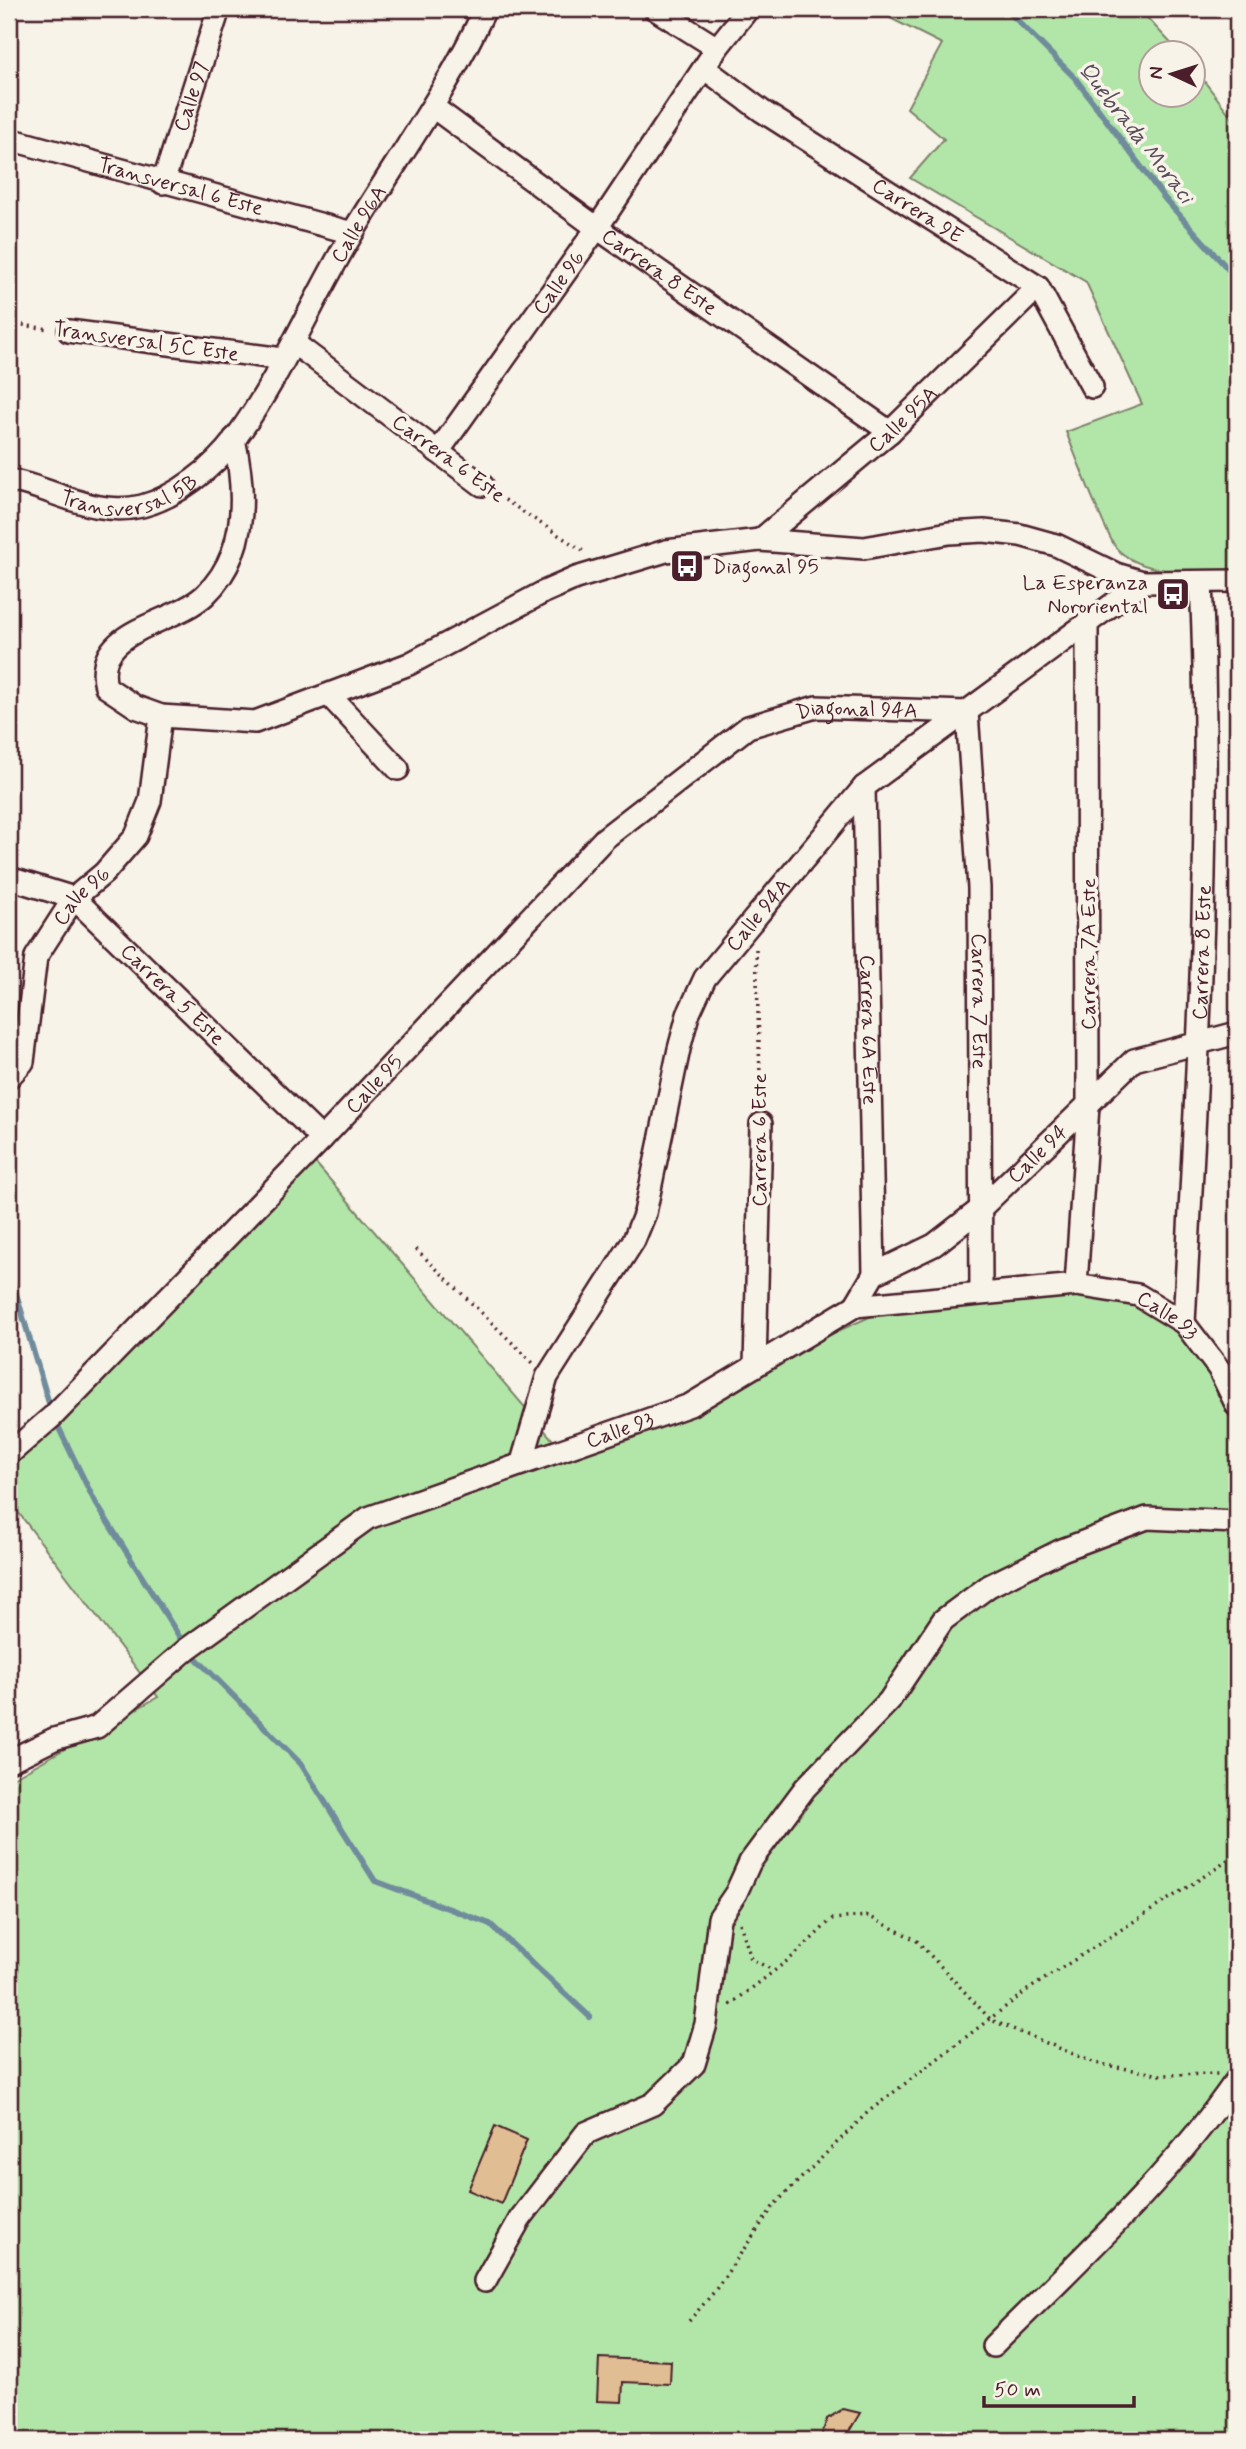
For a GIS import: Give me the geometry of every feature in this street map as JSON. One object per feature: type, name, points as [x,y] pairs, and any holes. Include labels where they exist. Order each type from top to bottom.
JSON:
[{"type":"street","name":"Calle 97","points":[[163,183],[219,9]]},
{"type":"street","name":"Calle 96A","points":[[234,439],[288,351],[352,233],[433,107],[485,9]]},
{"type":"street","points":[[655,9],[717,48]]},
{"type":"street","name":"Calle 96","points":[[438,452],[597,228],[717,48],[748,9]]},
{"type":"street","name":"Carrera 9E","points":[[704,68],[762,111],[1038,287],[1091,387]]},
{"type":"street","name":"Carrera 8 Este","points":[[433,107],[597,228],[890,432]]},
{"type":"street","name":"Transversal 6 Este","points":[[9,139],[352,233]]},
{"type":"street","name":"Calle 95A","points":[[760,540],[890,432],[1038,287]]},
{"type":"street","name":"Transversal 5C Este","points":[[69,331],[288,351]]},
{"type":"street","name":"Carrera 6 Este","points":[[288,351],[438,452],[482,485]]},
{"type":"street","points":[[234,439],[242,471],[243,509],[238,537],[225,566],[206,594],[187,608],[118,642],[106,655],[102,671],[106,687],[136,707],[161,716],[255,722],[409,664],[544,592],[609,567],[666,551],[760,540],[864,548],[949,533],[1020,535],[1056,545],[1116,574],[1143,582],[1237,581]]},
{"type":"street","name":"Transversal 5B","points":[[9,480],[85,505],[116,510],[142,506],[169,495],[197,477],[234,439]]},
{"type":"street","name":"Calle 94A","points":[[522,1462],[547,1377],[634,1240],[648,1201],[688,1015],[705,978],[864,787],[1143,582]]},
{"type":"street","name":"Carrera 8 Este","points":[[1184,1323],[1198,1041],[1206,687],[1201,582]]},
{"type":"street","name":"Carrera 7A Este","points":[[1076,1285],[1088,1107],[1087,622]]},
{"type":"street","points":[[329,695],[398,769]]},
{"type":"street","name":"Diagonal 94A","points":[[748,727],[816,708],[967,712]]},
{"type":"street","name":"Carrera 7 Este","points":[[967,712],[979,888],[981,1292]]},
{"type":"street","name":"Calle 96","points":[[9,1077],[23,1062],[36,957],[74,898],[104,873],[136,836],[150,801],[161,716]]},
{"type":"street","name":"Calle 95","points":[[9,1454],[53,1416],[322,1139],[605,838],[748,727]]},
{"type":"street","name":"Carrera 6A Este","points":[[864,787],[874,1274]]},
{"type":"street","name":"Carrera 5 Este","points":[[9,878],[74,898],[322,1139]]},
{"type":"street","name":"Calle 94","points":[[874,1274],[934,1245],[979,1210],[1134,1060],[1198,1041],[1237,1033]]},
{"type":"street","name":"Carrera 6 Este","points":[[755,1366],[761,1124]]},
{"type":"street","points":[[855,1306],[874,1274]]},
{"type":"street","name":"Calle 93","points":[[9,1761],[54,1739],[97,1727],[187,1649],[368,1518],[690,1405],[855,1306],[1076,1285],[1138,1295],[1184,1323],[1219,1368],[1237,1406]]},
{"type":"street","points":[[485,2281],[520,2219],[586,2133],[653,2104],[694,2064],[706,2024],[719,1918],[736,1894],[750,1862],[805,1788],[889,1701],[943,1620],[989,1586],[1062,1550],[1147,1518],[1237,1522]]},
{"type":"street","points":[[993,2346],[1117,2222],[1208,2122],[1231,2077]]},
{"type":"path","name":"Transversal 5C Este","points":[[9,323],[69,331]]},
{"type":"path","name":"Carrera 6 Este","points":[[482,485],[609,567]]},
{"type":"path","name":"Carrera 6 Este","points":[[755,915],[761,1124]]},
{"type":"path","points":[[416,1249],[547,1377]]},
{"type":"path","points":[[689,2320],[714,2292],[784,2195],[868,2112],[1029,1989],[1220,1866],[1237,1852]]},
{"type":"path","points":[[736,1894],[741,1932],[751,1959],[773,1970]]},
{"type":"path","points":[[706,2024],[796,1955],[832,1919],[868,1916],[916,1940],[991,2020],[1095,2063],[1161,2075],[1231,2077]]},
{"type":"green space","points":[[895,9],[1139,9],[1166,38],[1138,38],[1138,108],[1208,108],[1208,86],[1237,124],[1237,571],[1191,572],[1159,569],[1130,559],[1113,543],[1066,432],[1142,404],[1086,282],[910,178],[944,139],[907,108],[942,44],[890,18]]},
{"type":"green space","points":[[313,1160],[564,1453],[883,1311],[1007,1284],[1096,1275],[1183,1307],[1237,1380],[1237,2440],[9,2440],[9,1780],[158,1697],[9,1500],[9,1448]]},
{"type":"building","points":[[495,2126],[527,2140],[501,2204],[468,2190]]},
{"type":"building","points":[[599,2358],[671,2361],[670,2384],[623,2382],[622,2402],[597,2401]]},
{"type":"building","points":[[843,2409],[860,2413],[844,2440],[820,2440],[827,2419]]},
{"type":"waterway","name":"Quebrada Moraci","points":[[1006,9],[1075,78],[1165,199],[1237,279]]},
{"type":"waterway","points":[[9,1270],[51,1410]]},
{"type":"waterway","points":[[55,1420],[94,1500],[187,1649],[301,1764],[375,1881],[490,1924],[590,2017]]},
{"type":"place","name":"Diagonal 95","points":[[687,566]]},
{"type":"place","name":"La Esperanza Nororiental","points":[[1173,594]]}]
